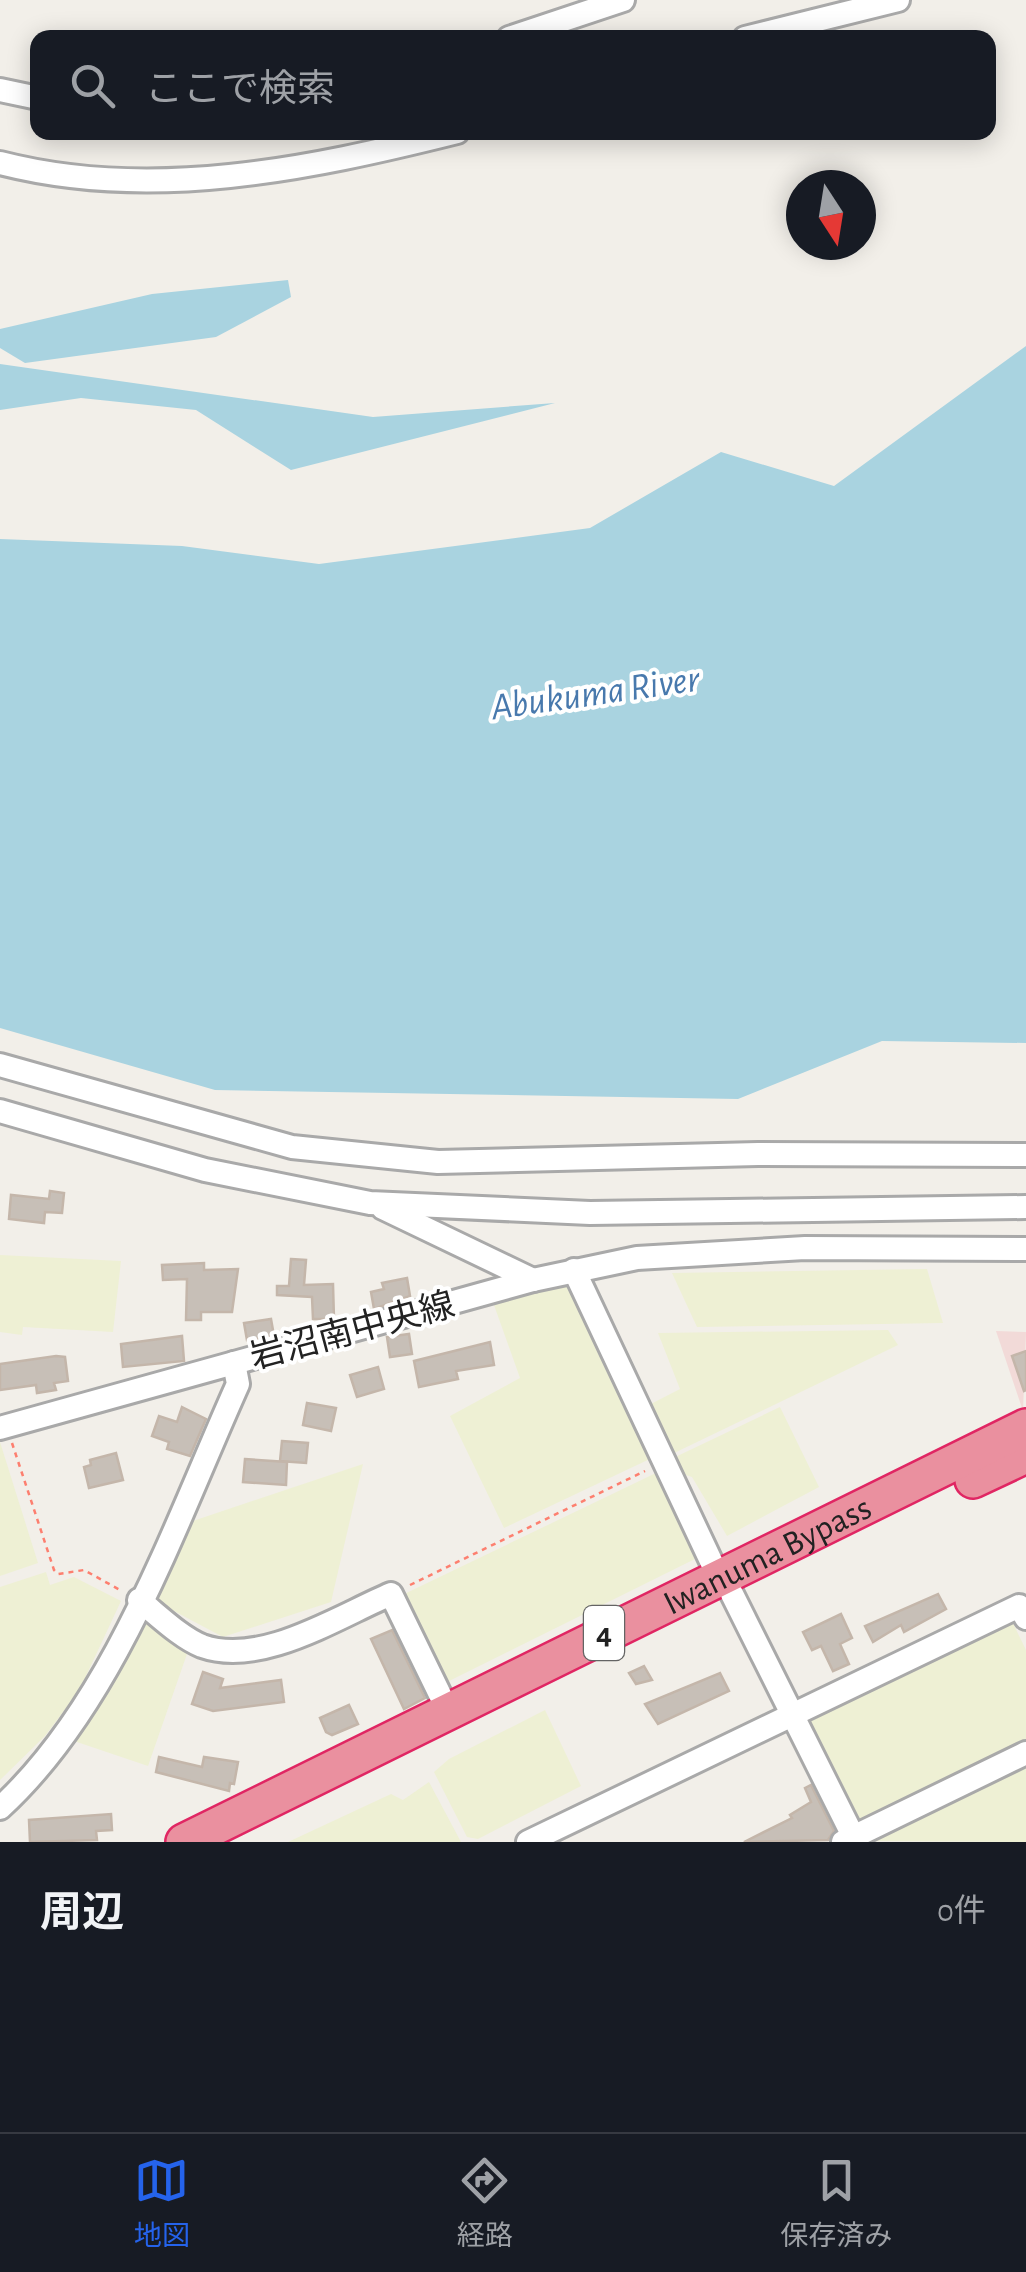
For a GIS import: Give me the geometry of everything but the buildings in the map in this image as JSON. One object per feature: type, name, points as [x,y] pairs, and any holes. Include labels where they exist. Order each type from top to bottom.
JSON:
[{"type":"highway","name":"Iwanuma Bypass","points":[[233,1842],[1026,1427]]},
{"type":"highway","name":"Iwanuma Bypass","points":[[184,1842],[448,1711],[1026,1455]]},
{"type":"street","points":[[533,30],[623,0]]},
{"type":"street","points":[[777,30],[898,0]]},
{"type":"street","points":[[0,90],[30,96]]},
{"type":"street","points":[[0,162],[110,179],[209,179],[342,158],[422,140]]},
{"type":"street","points":[[0,1065],[292,1147],[438,1162],[758,1154],[1026,1156]]},
{"type":"street","points":[[0,1110],[205,1170],[370,1203],[590,1214],[1026,1208]]},
{"type":"street","points":[[370,1203],[533,1280]]},
{"type":"street","name":"岩沼南中央線","points":[[3,1427],[574,1270],[707,1251],[1026,1249]]},
{"type":"street","points":[[574,1270],[850,1840],[1026,1754]]},
{"type":"street","points":[[0,1808],[72,1730],[102,1681],[238,1384],[234,1362]]},
{"type":"street","points":[[139,1600],[198,1644],[232,1654],[277,1642],[392,1594],[448,1711]]},
{"type":"street","points":[[528,1842],[1019,1606],[1026,1618]]},
{"type":"path","points":[[3,1427],[54,1570],[58,1574],[84,1570],[139,1600]]},
{"type":"path","points":[[392,1594],[665,1462]]},
{"type":"shaded area","points":[[996,1331],[1026,1332],[1023,1411]]},
{"type":"green space","points":[[0,1255],[121,1261],[113,1332],[23,1327],[22,1335],[0,1332]]},
{"type":"green space","points":[[927,1269],[943,1323],[697,1327],[672,1273]]},
{"type":"green space","points":[[567,1283],[654,1457],[504,1528],[450,1416],[520,1378],[494,1305]]},
{"type":"green space","points":[[888,1330],[898,1345],[668,1456],[645,1407],[680,1389],[658,1333]]},
{"type":"green space","points":[[780,1407],[819,1487],[727,1536],[692,1477],[676,1472],[669,1460]]},
{"type":"green space","points":[[0,1442],[38,1563],[0,1576]]},
{"type":"green space","points":[[363,1464],[331,1602],[223,1637],[157,1602],[154,1589],[181,1525]]},
{"type":"green space","points":[[658,1472],[701,1556],[443,1684],[398,1597]]},
{"type":"green space","points":[[46,1572],[50,1585],[74,1577],[121,1601],[79,1691],[45,1736],[0,1780],[0,1587]]},
{"type":"green space","points":[[139,1617],[188,1651],[148,1766],[74,1741],[103,1693]]},
{"type":"green space","points":[[1010,1617],[1026,1650],[1026,1739],[855,1822],[804,1716]]},
{"type":"green space","points":[[545,1710],[581,1786],[478,1839],[467,1837],[434,1772],[449,1759]]},
{"type":"green space","points":[[1026,1767],[1026,1842],[867,1841]]},
{"type":"green space","points":[[429,1782],[461,1842],[288,1842],[391,1794],[403,1800]]},
{"type":"water","points":[[288,280],[291,297],[216,337],[25,363],[0,348],[0,329],[152,294]]},
{"type":"water","name":"Abukuma River","points":[[1026,346],[1026,1043],[882,1041],[738,1099],[215,1090],[0,1028],[0,539],[182,546],[319,564],[590,528],[721,452],[834,486]]},
{"type":"water","points":[[0,364],[373,417],[555,403],[291,470],[196,410],[81,398],[0,410]]}]
